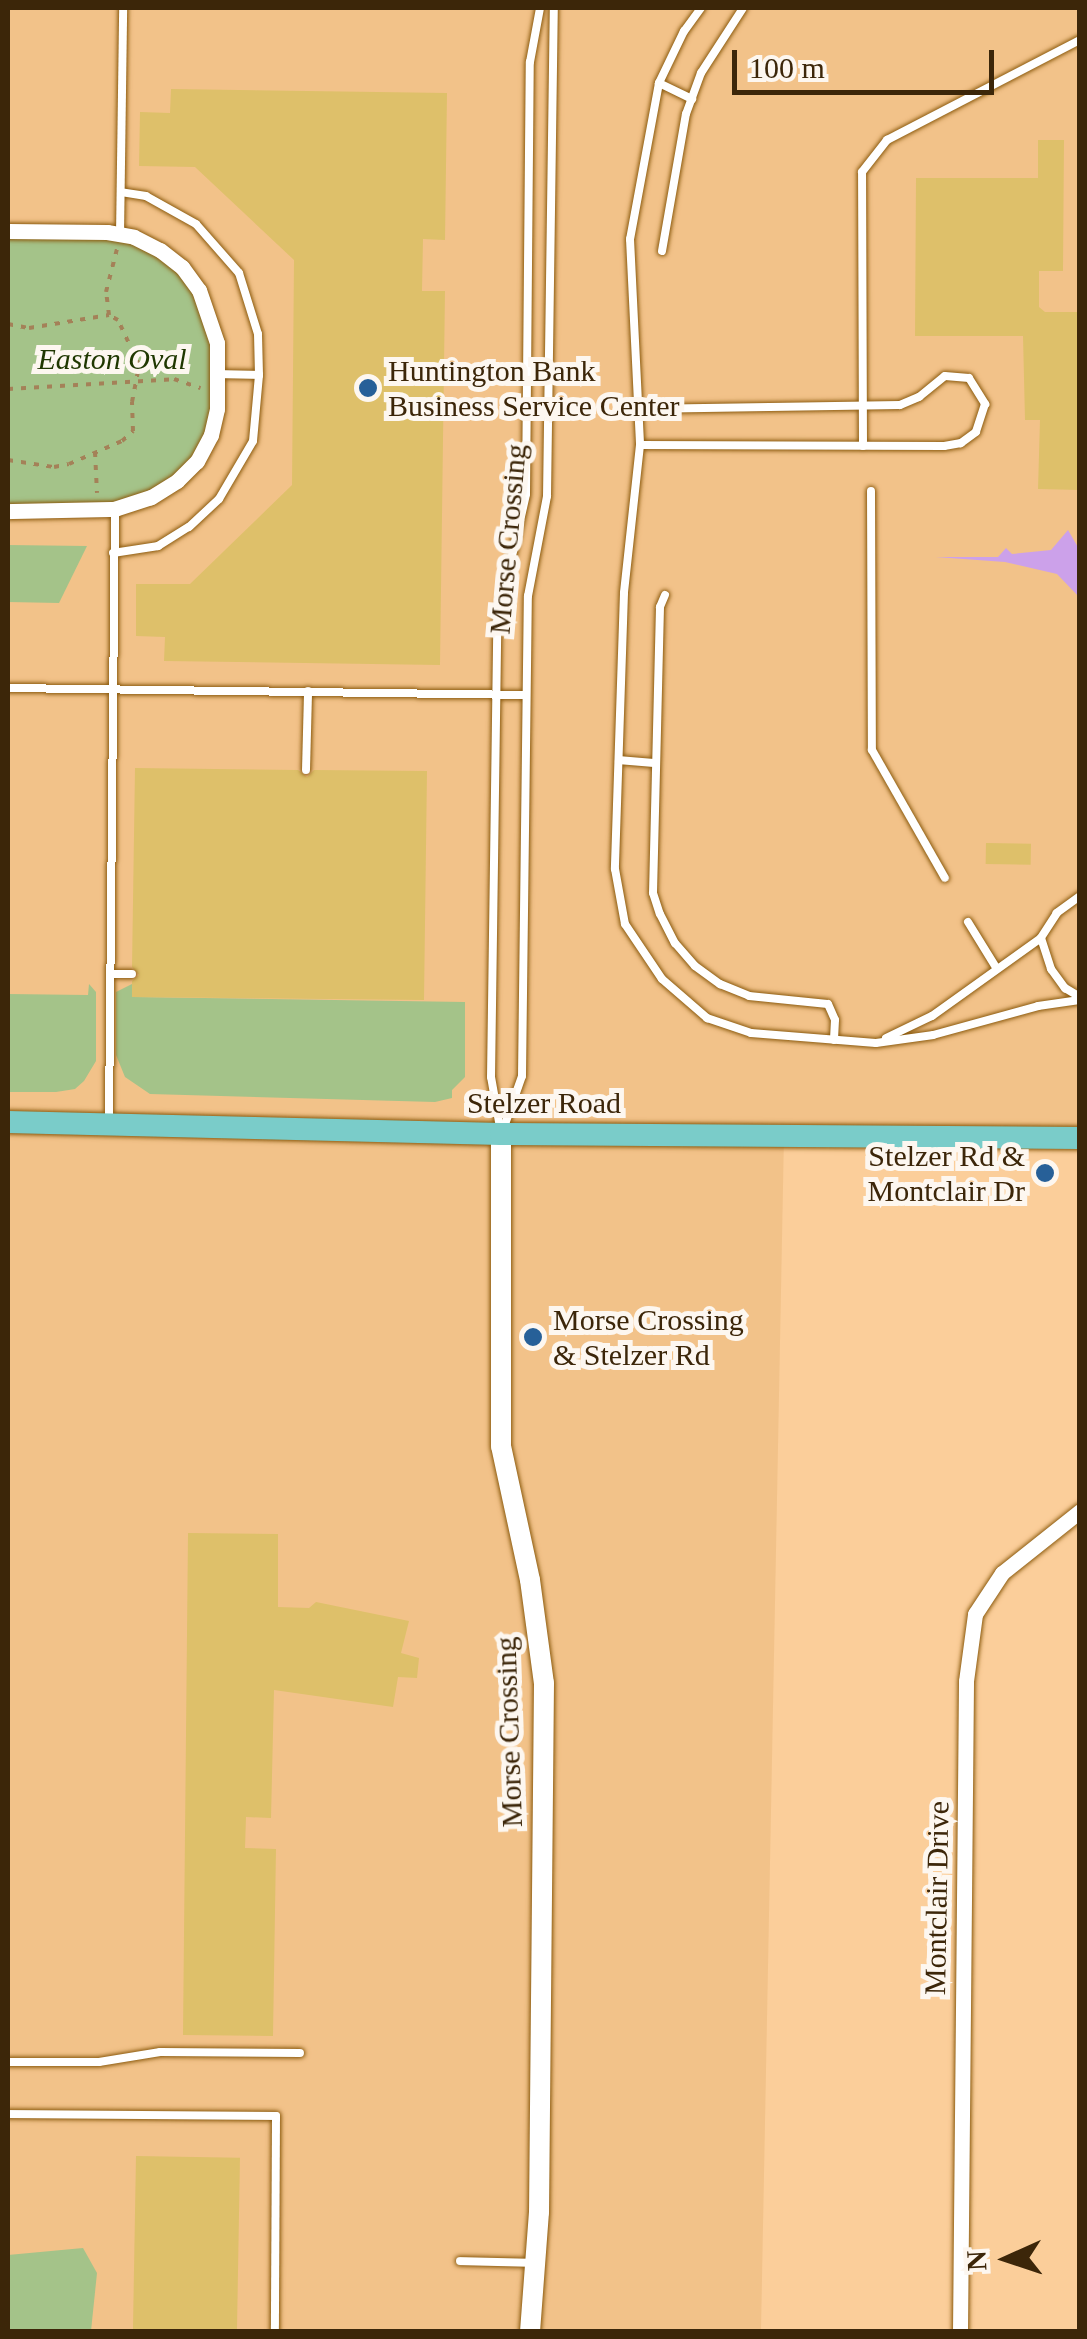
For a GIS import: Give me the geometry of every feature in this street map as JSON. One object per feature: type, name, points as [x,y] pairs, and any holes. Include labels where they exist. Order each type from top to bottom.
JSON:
[{"type":"main road","name":"Stelzer Road","points":[[8,1122],[502,1134],[1080,1138]]},
{"type":"main road","name":"Morse Crossing","points":[[502,1134],[501,1446],[530,1580],[544,1683],[535,2263],[530,2332]]},
{"type":"street","points":[[8,231],[120,235],[160,250],[182,266],[200,290],[211,314],[217,374],[210,435],[197,462],[152,497],[107,510],[8,511]]},
{"type":"street","name":"Montclair Drive","points":[[960,2332],[966,1682],[975,1614],[1002,1573],[1080,1511]]},
{"type":"lane","points":[[120,235],[123,8]]},
{"type":"lane","name":"Morse Crossing","points":[[502,1134],[491,1077],[498,622],[526,494],[530,62],[540,8]]},
{"type":"lane","name":"Morse Crossing","points":[[502,1134],[522,1076],[528,596],[547,496],[554,8]]},
{"type":"lane","points":[[701,8],[659,82],[630,239],[640,446],[624,593],[618,760],[615,868],[625,924],[662,980],[707,1018],[751,1033],[876,1043],[934,1035],[1038,1006],[1080,999]]},
{"type":"lane","points":[[662,251],[676,154],[692,99],[722,36],[743,8]]},
{"type":"lane","points":[[863,446],[862,172],[887,140],[1080,40]]},
{"type":"lane","points":[[659,82],[692,99]]},
{"type":"lane","points":[[113,553],[158,546],[189,527],[219,500],[253,441],[258,375],[253,308],[229,260],[196,224],[175,210],[146,196],[121,192]]},
{"type":"lane","points":[[217,374],[258,375]]},
{"type":"lane","points":[[639,409],[900,405],[919,397],[945,376],[969,378],[985,404],[976,432],[961,443],[640,446]]},
{"type":"lane","points":[[871,491],[872,750],[946,878]]},
{"type":"lane","points":[[107,510],[113,553],[109,1125]]},
{"type":"lane","points":[[666,594],[660,608],[653,892],[674,943],[694,966],[749,996],[828,1004],[836,1020],[834,1040]]},
{"type":"lane","points":[[8,688],[526,695]]},
{"type":"lane","points":[[306,770],[308,691]]},
{"type":"lane","points":[[618,760],[656,763]]},
{"type":"lane","points":[[876,1043],[932,1016],[1041,938],[1057,913],[1080,896]]},
{"type":"lane","points":[[968,922],[997,969]]},
{"type":"lane","points":[[1041,938],[1051,970],[1080,999]]},
{"type":"lane","points":[[110,974],[132,974]]},
{"type":"lane","points":[[8,2062],[98,2062],[160,2052],[300,2052]]},
{"type":"lane","points":[[8,2114],[276,2116],[275,2332]]},
{"type":"lane","points":[[460,2261],[535,2263]]},
{"type":"path","points":[[110,315],[106,292],[120,235]]},
{"type":"path","points":[[8,324],[29,328],[110,315],[118,320],[130,340],[139,365],[132,402],[133,431],[95,452],[54,466],[8,460]]},
{"type":"path","points":[[8,389],[174,379],[217,393]]},
{"type":"path","points":[[95,452],[107,510]]},
{"type":"shaded area","points":[[8,8],[1079,8],[1079,1138],[784,1135],[761,2331],[8,2332]]},
{"type":"shaded area","points":[[1068,530],[1079,549],[1079,597],[1057,574],[1005,562],[936,557],[998,557],[1006,548],[1012,554],[1051,550]]},
{"type":"green space","name":"Easton Oval","points":[[8,231],[107,232],[160,250],[211,314],[211,435],[177,481],[115,509],[8,511]]},
{"type":"green space","points":[[8,545],[87,546],[59,603],[8,602]]},
{"type":"green space","points":[[89,984],[96,992],[96,1061],[84,1081],[75,1089],[56,1092],[8,1092],[8,994],[88,995]]},
{"type":"green space","points":[[132,984],[133,997],[465,1002],[465,1077],[452,1090],[452,1098],[435,1102],[150,1094],[125,1077],[116,1055],[116,992]]},
{"type":"green space","points":[[83,2248],[97,2273],[91,2331],[8,2331],[8,2255]]},
{"type":"building","name":"Huntington Bank Business Service Center","points":[[171,89],[447,93],[445,240],[423,239],[422,291],[445,291],[440,665],[164,661],[165,637],[136,636],[136,584],[190,584],[292,485],[294,260],[195,167],[139,166],[140,112],[170,113]]},
{"type":"building","points":[[1038,140],[1064,140],[1063,271],[1039,271],[1039,307],[1045,312],[1080,312],[1080,490],[1038,489],[1040,420],[1025,420],[1023,336],[915,336],[916,178],[1038,178]]},
{"type":"building","points":[[135,768],[298,770],[307,777],[314,770],[427,771],[424,1000],[132,997],[132,981],[139,975],[132,967]]},
{"type":"building","points":[[986,843],[1031,844],[1031,865],[986,864]]},
{"type":"building","points":[[188,1533],[278,1534],[278,1607],[309,1608],[316,1602],[409,1621],[401,1653],[419,1658],[417,1678],[398,1677],[393,1707],[274,1690],[271,1818],[246,1817],[245,1848],[276,1849],[273,2036],[183,2035]]},
{"type":"building","points":[[136,2156],[240,2158],[237,2332],[133,2332]]},
{"type":"place","name":"Huntington Bank Business Service Center","points":[[368,388]]},
{"type":"place","name":"Stelzer Rd & Montclair Dr","points":[[1045,1173]]},
{"type":"place","name":"Morse Crossing & Stelzer Rd","points":[[533,1337]]}]
